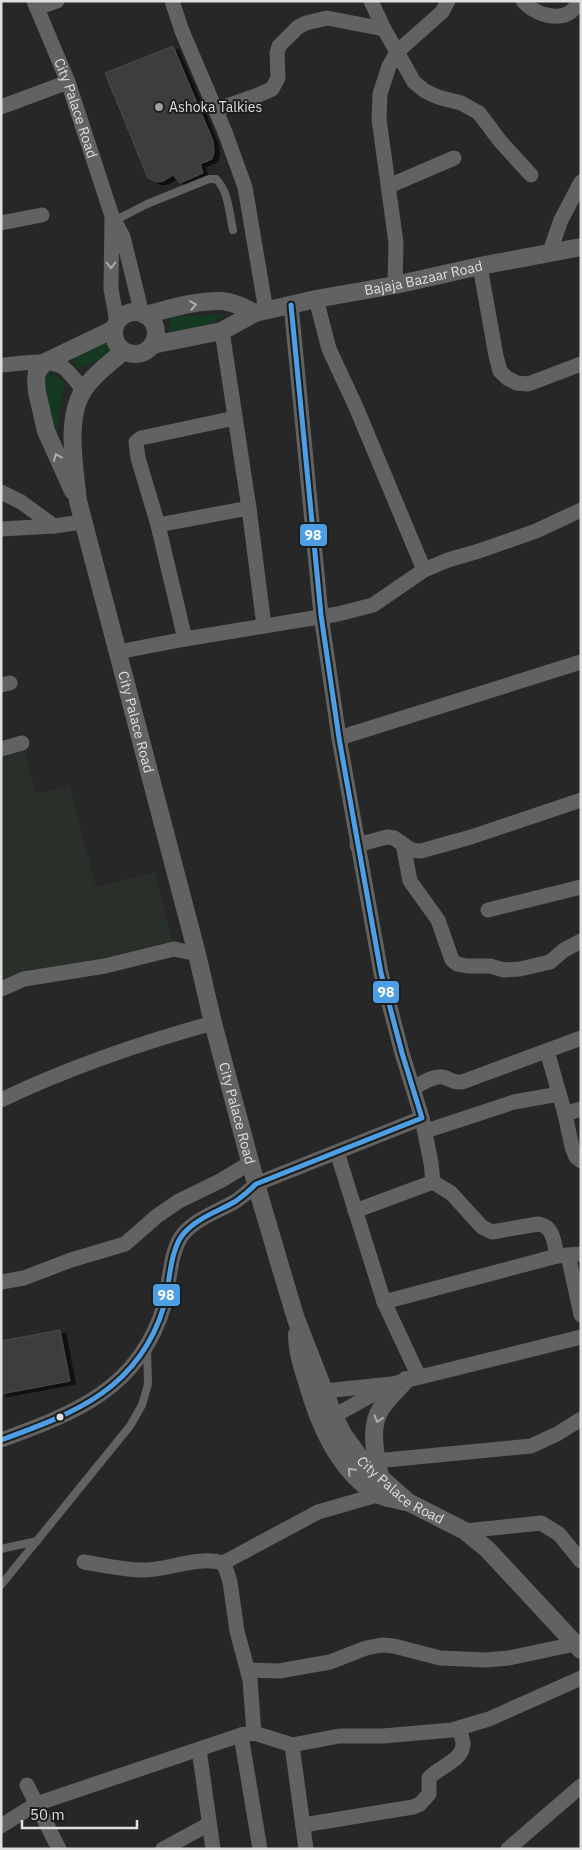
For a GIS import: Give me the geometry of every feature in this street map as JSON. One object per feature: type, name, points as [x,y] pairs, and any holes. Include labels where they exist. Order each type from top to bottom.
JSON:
[{"type":"street","points":[[36,5],[57,1]]},
{"type":"street","points":[[172,1],[245,188],[261,312]]},
{"type":"street","points":[[371,1],[384,29],[414,82],[425,91],[438,97],[461,103],[479,113],[500,141],[531,175]]},
{"type":"street","points":[[395,285],[396,243],[378,119],[380,94],[389,66],[398,51],[442,12],[448,1]]},
{"type":"street","points":[[523,1],[538,13],[549,15],[564,15],[581,2]]},
{"type":"street","name":"City Palace Road","points":[[36,5],[68,82],[113,218]]},
{"type":"street","points":[[215,110],[272,89],[278,78],[277,54],[279,46],[298,27],[306,23],[327,18],[384,29]]},
{"type":"street","points":[[1,107],[68,82]]},
{"type":"street","points":[[389,186],[454,158]]},
{"type":"street","points":[[550,254],[562,220],[580,184]]},
{"type":"street","points":[[1,223],[42,215]]},
{"type":"street","points":[[113,218],[123,237],[144,314],[154,324],[156,331],[152,345],[140,353],[134,354],[124,351],[114,338],[116,325],[112,289],[113,218]]},
{"type":"street","name":"Bajaja Bazaar Road","points":[[261,312],[316,299],[581,247]]},
{"type":"street","points":[[480,266],[496,356],[500,371],[507,378],[517,383],[528,384],[581,364]]},
{"type":"street","points":[[316,299],[329,349],[356,407],[424,570]]},
{"type":"street","points":[[45,362],[116,325],[124,315],[130,312],[144,314],[204,302],[222,301],[261,312]]},
{"type":"street","points":[[291,305],[321,616],[339,738],[381,973],[424,1124],[433,1182],[450,1193],[482,1227],[492,1232],[538,1224],[545,1225],[569,1255],[581,1315]]},
{"type":"street","points":[[152,345],[222,331],[261,312]]},
{"type":"street","points":[[222,331],[249,508],[264,626]]},
{"type":"street","name":"City Palace Road","points":[[124,351],[83,390],[76,404],[73,440],[78,501],[250,1163],[327,1420],[343,1434],[377,1476],[408,1502],[465,1531],[487,1549],[578,1647]]},
{"type":"street","points":[[1,365],[45,362],[61,366],[83,390]]},
{"type":"street","name":"City Palace Road","points":[[45,362],[37,372],[36,380],[46,430],[78,501]]},
{"type":"street","points":[[185,639],[158,526],[138,458],[136,442],[147,436],[235,418]]},
{"type":"street","points":[[1,492],[21,502],[54,526]]},
{"type":"street","points":[[158,526],[249,508]]},
{"type":"street","points":[[118,652],[338,614],[373,605],[424,570],[448,560],[536,531],[581,510]]},
{"type":"street","points":[[1,528],[54,526],[82,522]]},
{"type":"street","points":[[339,738],[581,662]]},
{"type":"street","points":[[1,749],[22,743]]},
{"type":"street","points":[[357,845],[386,837],[403,844],[411,850],[430,848],[505,826],[581,800]]},
{"type":"street","points":[[403,844],[410,881],[438,920],[452,960],[457,964],[490,966],[504,970],[520,969],[550,962],[564,950],[581,941]]},
{"type":"street","points":[[488,910],[581,887]]},
{"type":"street","points":[[1,989],[24,979],[105,966],[174,949],[197,954]]},
{"type":"street","points":[[1,1100],[80,1065],[145,1042],[212,1022]]},
{"type":"street","points":[[413,1088],[436,1077],[443,1077],[454,1082],[462,1082],[581,1038]]},
{"type":"street","points":[[547,1051],[565,1114],[572,1147],[576,1157],[581,1160]]},
{"type":"street","points":[[1,1440],[80,1408],[92,1401],[126,1373],[147,1343],[164,1306],[179,1240],[185,1232],[238,1200],[256,1184],[337,1152],[424,1124],[514,1102],[559,1094]]},
{"type":"street","points":[[565,1114],[581,1109]]},
{"type":"street","points":[[337,1152],[384,1302],[405,1381]]},
{"type":"street","points":[[1,1282],[24,1278],[71,1260],[125,1244],[156,1216],[179,1201],[220,1181],[250,1163]]},
{"type":"street","points":[[355,1210],[433,1182]]},
{"type":"street","points":[[384,1302],[569,1255]]},
{"type":"street","points":[[318,1394],[405,1381],[581,1337]]},
{"type":"street","points":[[377,1476],[349,1470],[324,1433],[327,1420],[405,1381]]},
{"type":"street","points":[[377,1476],[374,1431],[378,1415],[386,1401],[405,1381]]},
{"type":"street","points":[[84,1562],[138,1570],[155,1569],[198,1560],[212,1560],[223,1563],[318,1512],[377,1476],[531,1446],[557,1434],[581,1419]]},
{"type":"street","points":[[465,1531],[541,1523],[559,1534],[581,1561]]},
{"type":"street","points":[[223,1563],[228,1572],[237,1631],[248,1670],[248,1734],[260,1849]]},
{"type":"street","points":[[248,1670],[279,1671],[330,1662],[366,1648],[382,1645],[394,1646],[440,1658],[485,1660],[578,1647]]},
{"type":"street","points":[[1,1826],[36,1804],[248,1734],[292,1745],[339,1736],[406,1735],[459,1728],[489,1719],[581,1678]]},
{"type":"street","points":[[303,1825],[399,1810],[420,1804],[429,1794],[429,1778],[461,1752],[463,1745],[459,1728]]},
{"type":"street","points":[[292,1745],[306,1849]]},
{"type":"street","points":[[199,1749],[213,1849]]},
{"type":"street","points":[[27,1785],[59,1849]]},
{"type":"street","points":[[508,1849],[581,1786]]},
{"type":"street","points":[[163,1849],[209,1824]]},
{"type":"lane","points":[[113,218],[209,179],[216,179],[222,184],[226,195],[233,230]]},
{"type":"lane","points":[[1,1585],[130,1426],[142,1405],[148,1384],[147,1343]]},
{"type":"lane","points":[[1,1550],[37,1541]]},
{"type":"shaded area","points":[[22,743],[36,794],[70,786],[96,887],[155,872],[174,949],[1,993],[1,749]]},
{"type":"green space","points":[[229,314],[210,323],[171,337],[169,317]]},
{"type":"green space","points":[[108,341],[114,354],[78,369],[73,358]]},
{"type":"green space","points":[[48,373],[66,381],[59,410],[58,434],[44,395],[45,380]]},
{"type":"building","name":"Ashoka Talkies","points":[[173,46],[213,141],[214,152],[212,159],[200,164],[203,173],[180,183],[173,175],[163,181],[156,182],[148,178],[105,73]]},
{"type":"building","points":[[60,1330],[70,1381],[1,1394],[1,1341]]},
{"type":"transit line","name":"98","points":[[1,1440],[79,1408],[121,1378],[138,1358],[153,1334],[164,1306],[175,1249],[184,1233],[195,1223],[236,1201],[256,1184],[422,1118],[402,1053],[381,973],[339,738],[321,615],[291,305]]},
{"type":"place","name":"Ashoka Talkies","points":[[159,107]]}]
